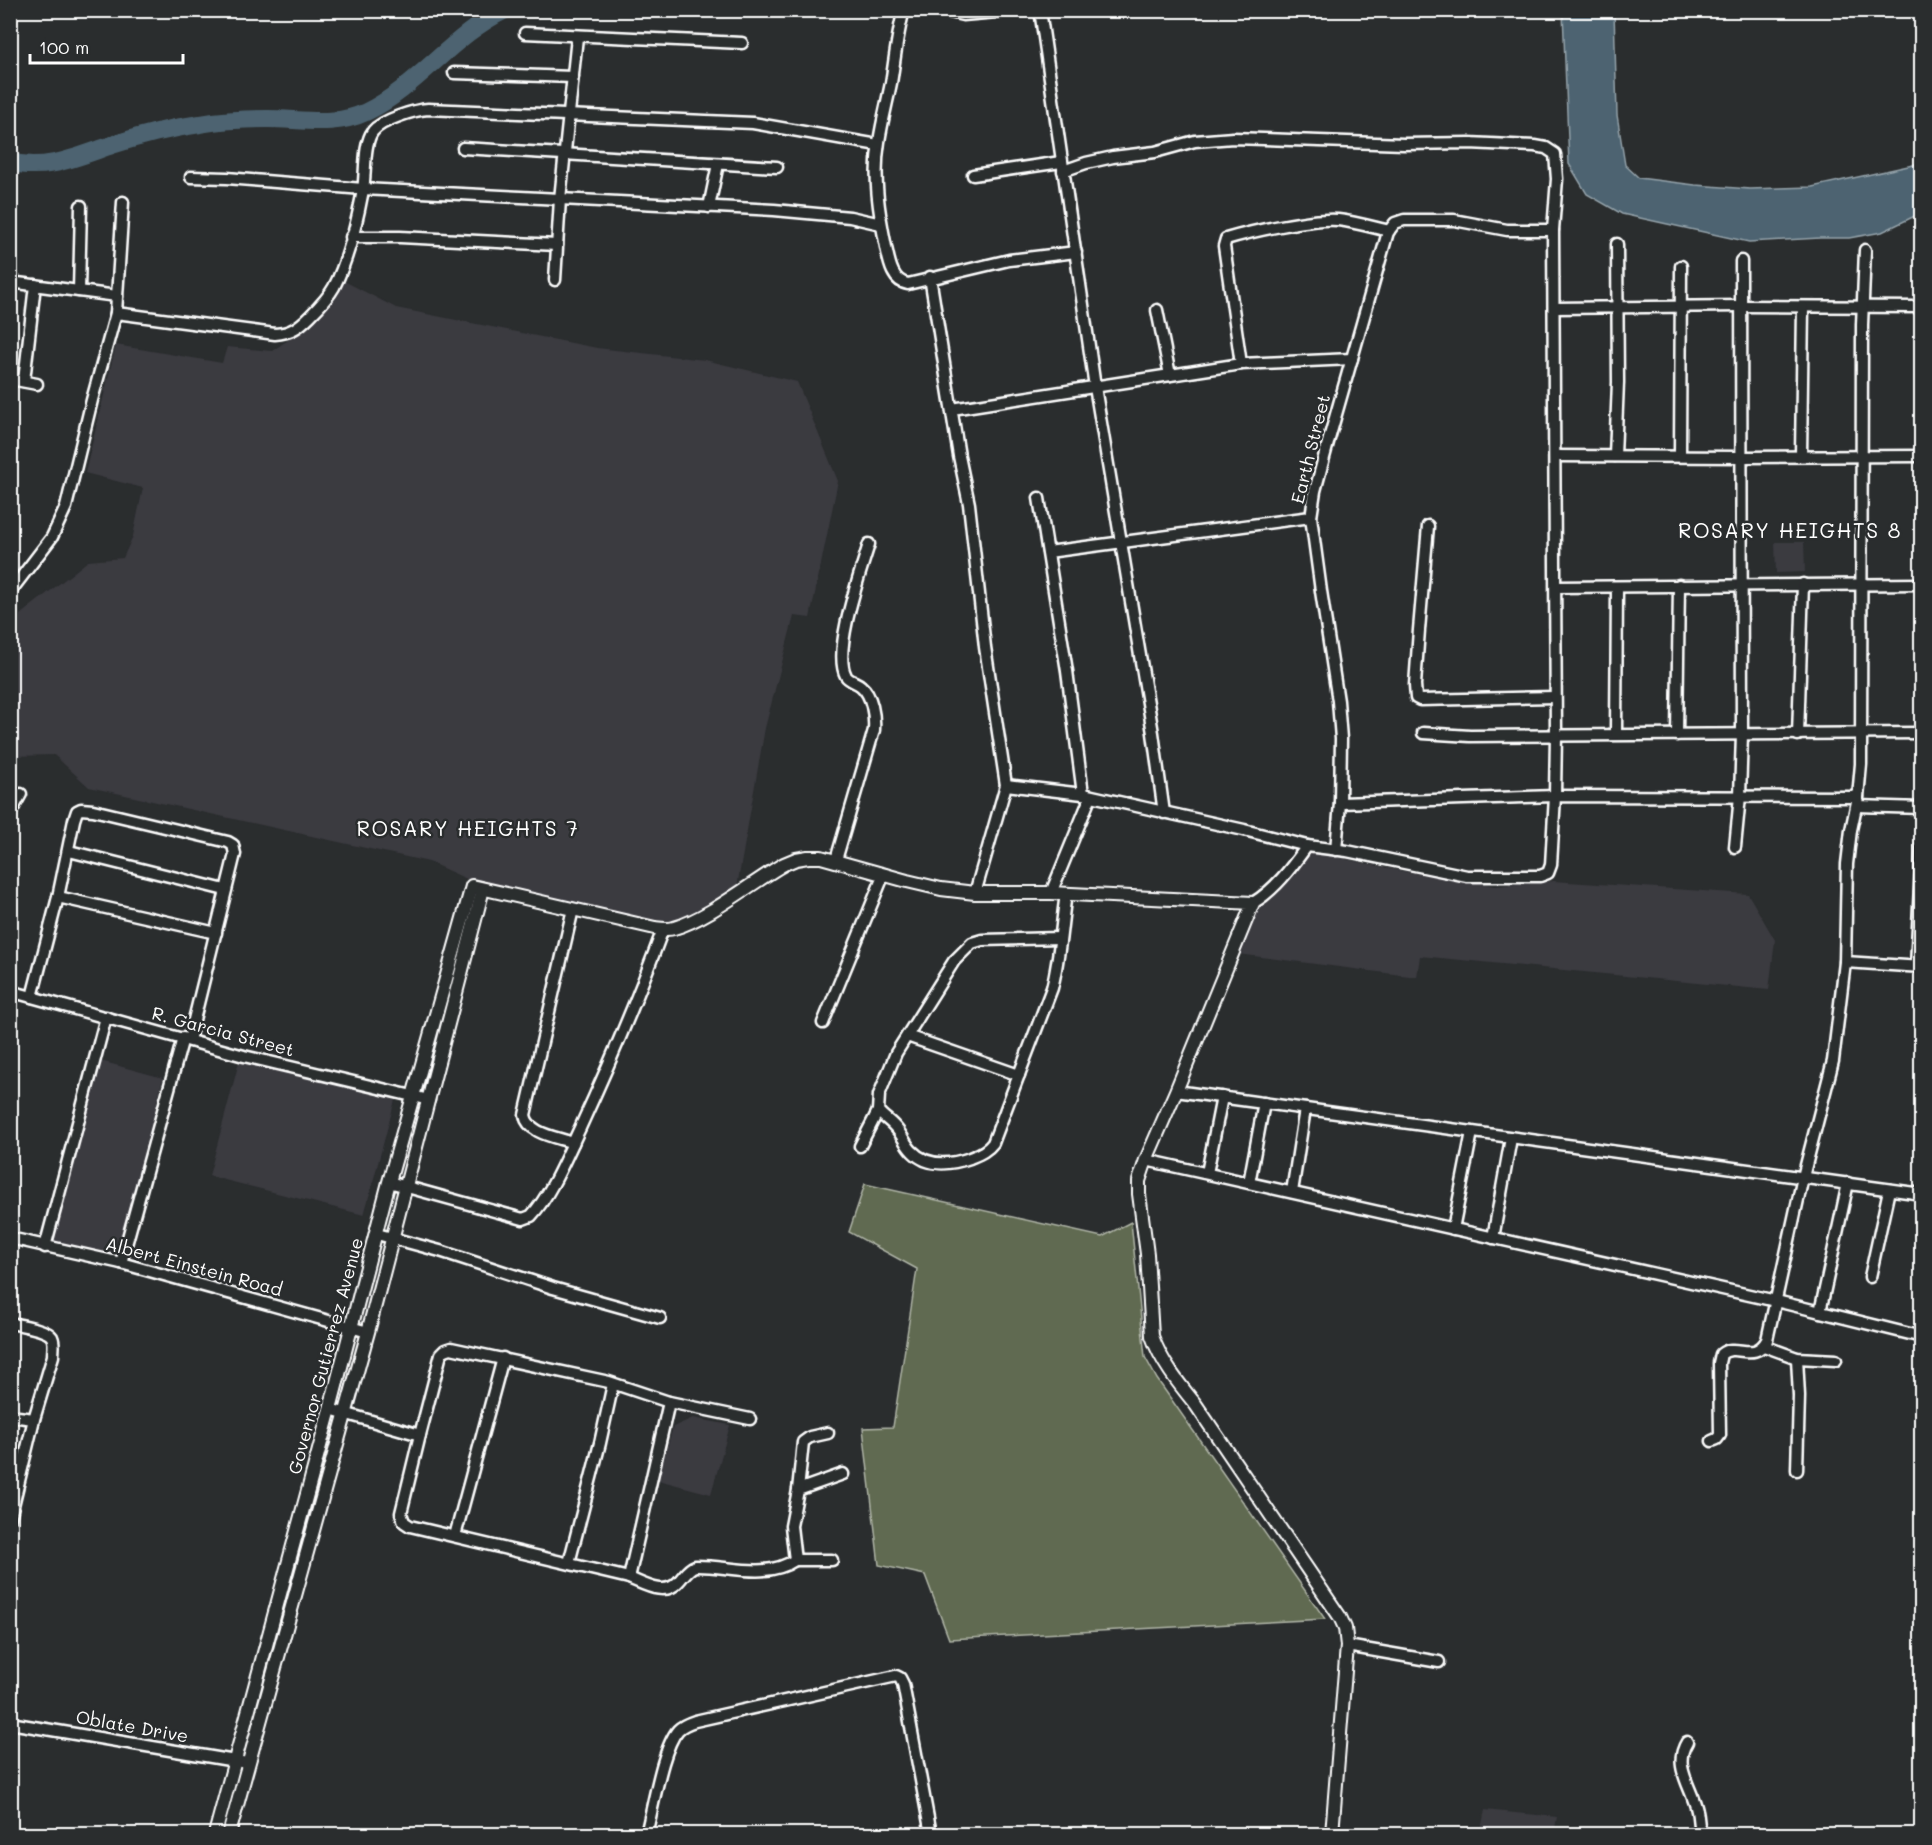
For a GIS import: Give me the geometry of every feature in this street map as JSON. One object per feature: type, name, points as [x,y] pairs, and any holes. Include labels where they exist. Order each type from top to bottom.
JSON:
[{"type":"street","points":[[904,10],[878,146],[877,186],[881,224],[892,269],[898,280],[908,284],[1009,260],[1076,252]]},
{"type":"street","points":[[941,10],[963,15],[1020,10]]},
{"type":"street","points":[[1040,10],[1095,387],[1153,733],[1164,813]]},
{"type":"street","points":[[525,33],[742,44]]},
{"type":"street","points":[[555,280],[560,199],[577,37]]},
{"type":"street","points":[[454,73],[573,76]]},
{"type":"street","points":[[116,313],[242,331],[275,334],[295,330],[324,302],[333,289],[342,267],[363,189],[368,139],[378,126],[417,110],[753,123],[878,146]]},
{"type":"street","points":[[973,174],[1086,163],[1155,152],[1195,141],[1233,138],[1535,146],[1552,151],[1556,159],[1557,179],[1553,230],[1556,735],[1555,796],[1551,865],[1548,873],[1540,876],[1467,876],[1307,846],[1087,795],[1006,785]]},
{"type":"street","points":[[463,148],[777,167]]},
{"type":"street","points":[[709,207],[718,164]]},
{"type":"street","points":[[191,177],[363,189],[823,214],[881,224]]},
{"type":"street","points":[[10,592],[52,537],[66,507],[116,313],[123,202]]},
{"type":"street","points":[[79,291],[81,206]]},
{"type":"street","points":[[1241,364],[1224,246],[1226,239],[1324,220],[1355,223],[1389,231],[1399,220],[1454,220],[1507,230],[1553,230]]},
{"type":"street","name":"Earth Street","points":[[1336,850],[1340,803],[1341,739],[1338,701],[1320,591],[1311,517],[1315,491],[1389,231]]},
{"type":"street","points":[[351,237],[557,244]]},
{"type":"street","points":[[1615,456],[1618,382],[1617,244]]},
{"type":"street","points":[[1712,1441],[1720,1435],[1719,1363],[1721,1354],[1730,1350],[1754,1351],[1764,1346],[1767,1340],[1803,1177],[1833,1061],[1845,962],[1847,864],[1851,830],[1858,802],[1862,734],[1862,308],[1865,250]]},
{"type":"street","points":[[1735,846],[1740,796],[1742,734],[1741,261]]},
{"type":"street","points":[[1680,456],[1681,266]]},
{"type":"street","points":[[930,278],[969,504],[986,647],[1006,785],[975,893]]},
{"type":"street","points":[[10,282],[117,296]]},
{"type":"street","points":[[24,381],[35,285]]},
{"type":"street","points":[[1801,456],[1803,307]]},
{"type":"street","points":[[1554,308],[1922,307]]},
{"type":"street","points":[[1157,310],[1170,375]]},
{"type":"street","points":[[952,409],[1241,364],[1352,360]]},
{"type":"street","points":[[10,379],[37,384]]},
{"type":"street","points":[[1555,456],[1742,458],[1922,456]]},
{"type":"street","points":[[1039,498],[1087,795],[1051,893]]},
{"type":"street","points":[[1048,552],[1311,517]]},
{"type":"street","points":[[1428,526],[1415,685],[1416,698],[1445,700],[1555,697]]},
{"type":"street","points":[[836,860],[874,730],[873,713],[868,694],[860,684],[848,679],[845,675],[842,655],[850,609],[869,544]]},
{"type":"street","points":[[1798,735],[1803,584]]},
{"type":"street","points":[[1556,587],[1922,584]]},
{"type":"street","points":[[1677,735],[1679,585]]},
{"type":"street","points":[[1616,734],[1617,588]]},
{"type":"street","points":[[1423,732],[1470,736],[1922,733]]},
{"type":"street","points":[[10,814],[21,794]]},
{"type":"street","points":[[1340,803],[1555,796],[1740,796],[1922,808]]},
{"type":"street","points":[[32,997],[69,851],[75,813],[81,809],[93,810],[209,837],[233,845],[235,850],[233,866],[225,890],[216,933],[122,1263]]},
{"type":"street","points":[[1845,962],[1919,967],[1922,843]]},
{"type":"street","points":[[1307,846],[1277,885],[1253,903],[1146,1160],[1139,1180],[1139,1194],[1147,1254],[1152,1336],[1155,1346],[1174,1378],[1196,1405],[1340,1617],[1345,1628],[1347,1646],[1332,1834]]},
{"type":"street","points":[[69,851],[225,890]]},
{"type":"street","points":[[478,888],[663,929],[675,928],[692,921],[773,870],[796,859],[814,857],[836,860],[941,889],[975,893],[1051,893],[1253,903]]},
{"type":"street","points":[[823,1023],[884,874]]},
{"type":"street","name":"Governor Gutierrez Avenue","points":[[229,1834],[241,1762],[389,1182],[413,1096],[478,888]]},
{"type":"street","name":"Governor Gutierrez Avenue","points":[[215,1834],[241,1762],[346,1414],[429,1100],[478,888]]},
{"type":"street","points":[[878,1111],[892,1124],[912,1151],[921,1158],[936,1164],[954,1163],[980,1154],[993,1143],[1052,988],[1059,961],[1066,894]]},
{"type":"street","points":[[58,897],[216,933]]},
{"type":"street","points":[[573,909],[525,1115],[531,1128],[573,1143]]},
{"type":"street","points":[[389,1182],[523,1219],[535,1213],[564,1164],[629,1018],[663,929]]},
{"type":"street","points":[[860,1146],[878,1111],[879,1095],[896,1053],[954,961],[973,942],[982,940],[1060,938]]},
{"type":"street","name":"R. Garcia Street","points":[[10,991],[244,1056],[429,1100]]},
{"type":"street","points":[[45,1247],[106,1017]]},
{"type":"street","points":[[907,1036],[1019,1075]]},
{"type":"street","points":[[1176,1090],[1922,1194]]},
{"type":"street","points":[[1207,1173],[1222,1097]]},
{"type":"street","points":[[1249,1183],[1264,1103]]},
{"type":"street","points":[[1292,1192],[1305,1109]]},
{"type":"street","points":[[1453,1229],[1472,1132]]},
{"type":"street","points":[[1493,1238],[1511,1138]]},
{"type":"street","points":[[1146,1160],[1776,1301],[1922,1337]]},
{"type":"street","points":[[1820,1312],[1848,1184]]},
{"type":"street","points":[[1870,1277],[1889,1190]]},
{"type":"street","points":[[377,1234],[660,1318]]},
{"type":"street","name":"Albert Einstein Road","points":[[10,1238],[122,1263],[368,1332]]},
{"type":"street","points":[[10,1323],[48,1332],[54,1342],[53,1356],[14,1490],[10,1518]]},
{"type":"street","points":[[1764,1346],[1797,1358],[1836,1360]]},
{"type":"street","points":[[750,1419],[669,1402],[613,1384],[455,1348],[445,1350],[441,1354],[404,1495],[402,1517],[404,1522],[410,1526],[629,1578],[662,1590],[675,1586],[688,1570],[695,1566],[759,1571],[775,1569],[795,1560],[832,1560]]},
{"type":"street","points":[[1797,1358],[1799,1396],[1797,1470]]},
{"type":"street","points":[[455,1536],[503,1359]]},
{"type":"street","points":[[569,1563],[613,1384]]},
{"type":"street","points":[[629,1578],[669,1402]]},
{"type":"street","points":[[330,1409],[420,1436]]},
{"type":"street","points":[[10,1416],[34,1419]]},
{"type":"street","points":[[795,1560],[791,1527],[803,1442],[810,1437],[828,1433]]},
{"type":"street","points":[[798,1490],[843,1474]]},
{"type":"street","points":[[1347,1646],[1439,1662]]},
{"type":"street","points":[[646,1834],[659,1779],[672,1741],[682,1727],[695,1721],[896,1676],[903,1684],[931,1834]]},
{"type":"street","name":"Oblate Drive","points":[[10,1723],[241,1762]]},
{"type":"street","points":[[1687,1742],[1683,1749],[1681,1763],[1697,1809],[1701,1834]]},
{"type":"shaded area","points":[[344,281],[396,308],[597,348],[705,360],[797,382],[838,481],[810,618],[794,616],[765,728],[737,887],[687,918],[668,924],[656,923],[469,880],[429,862],[89,787],[54,755],[11,756],[11,622],[88,561],[123,558],[133,536],[143,488],[85,473],[116,345],[222,363],[227,347],[272,351],[297,334],[319,314],[333,299]]},
{"type":"shaded area","points":[[1775,542],[1804,542],[1805,572],[1776,573]]},
{"type":"shaded area","points":[[1312,852],[1402,871],[1495,886],[1553,881],[1748,894],[1775,940],[1769,990],[1420,956],[1417,977],[1238,954],[1254,909],[1270,900]]},
{"type":"shaded area","points":[[97,1060],[163,1078],[116,1263],[50,1243]]},
{"type":"shaded area","points":[[239,1062],[395,1100],[364,1215],[209,1176]]},
{"type":"shaded area","points":[[693,1418],[730,1425],[711,1494],[658,1480],[673,1427]]},
{"type":"shaded area","points":[[1485,1810],[1557,1817],[1554,1834],[1480,1834]]},
{"type":"green space","points":[[865,1184],[1102,1237],[1131,1222],[1145,1357],[1157,1379],[1325,1619],[949,1639],[925,1575],[879,1565],[863,1428],[893,1427],[917,1269],[849,1232]]},
{"type":"water","points":[[1563,11],[1614,11],[1617,115],[1625,165],[1639,178],[1750,189],[1812,187],[1913,165],[1921,161],[1921,213],[1882,232],[1849,238],[1749,242],[1622,214],[1587,194],[1569,164]]},
{"type":"waterway","points":[[10,162],[23,165],[49,164],[144,135],[208,123],[260,119],[330,121],[354,117],[402,89],[468,33],[505,10]]},
{"type":"district","name":"ROSARY HEIGHTS 8","points":[[1790,531]]},
{"type":"district","name":"ROSARY HEIGHTS 7","points":[[468,829]]}]
